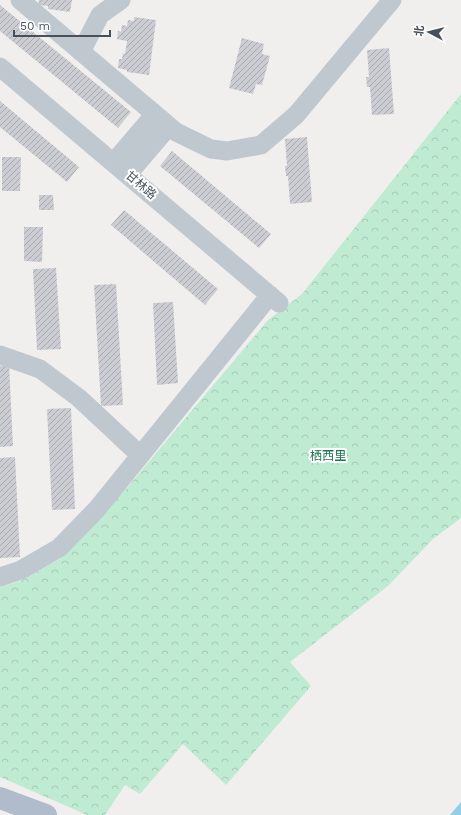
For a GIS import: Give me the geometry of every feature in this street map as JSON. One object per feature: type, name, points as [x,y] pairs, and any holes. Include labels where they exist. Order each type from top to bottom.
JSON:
[{"type":"main road","points":[[0,798],[46,815]]},
{"type":"main road","points":[[0,814],[4,815]]},
{"type":"street","points":[[20,0],[176,132],[211,149],[227,151],[261,145],[296,114],[392,0]]},
{"type":"street","points":[[81,52],[100,15],[121,0]]},
{"type":"street","name":"甘林路","points":[[0,67],[275,299],[140,454]]},
{"type":"street","points":[[121,168],[162,120]]},
{"type":"street","points":[[0,355],[40,369],[78,398],[140,454],[97,508],[59,548],[21,570],[0,577]]},
{"type":"green space","name":"栖西里","points":[[461,94],[461,518],[433,539],[388,586],[290,662],[311,686],[226,785],[183,744],[140,794],[125,785],[105,815],[87,815],[0,777],[0,587],[20,581],[60,559],[125,490],[268,320],[302,294]]},
{"type":"water","points":[[461,802],[461,815],[450,815]]},
{"type":"building","points":[[39,0],[72,0],[70,12],[48,9],[48,6],[38,5]]},
{"type":"building","points":[[0,5],[131,112],[118,128],[0,31]]},
{"type":"building","points":[[134,17],[156,20],[149,75],[127,72],[127,70],[118,68],[119,59],[122,59],[123,53],[125,54],[127,41],[117,39],[118,31],[121,32],[122,25],[127,26],[128,20],[134,21]]},
{"type":"building","points":[[242,38],[264,44],[262,54],[270,56],[262,85],[256,84],[253,94],[229,88]]},
{"type":"building","points":[[389,48],[394,114],[372,115],[370,87],[367,87],[366,77],[369,77],[367,50]]},
{"type":"building","points":[[0,101],[79,167],[67,182],[0,127]]},
{"type":"building","points":[[307,137],[312,202],[290,204],[288,176],[286,176],[285,166],[287,166],[285,139]]},
{"type":"building","points":[[172,151],[271,234],[259,248],[160,166]]},
{"type":"building","points":[[2,157],[21,157],[20,191],[2,191]]},
{"type":"building","points":[[39,195],[53,195],[54,210],[39,210]]},
{"type":"building","points":[[124,210],[218,289],[205,305],[111,225]]},
{"type":"building","points":[[24,227],[43,227],[42,262],[24,261]]},
{"type":"building","points":[[56,268],[61,349],[37,350],[33,269]]},
{"type":"building","points":[[116,284],[123,405],[101,406],[94,285]]},
{"type":"building","points":[[173,302],[178,383],[157,385],[153,303]]},
{"type":"building","points":[[9,365],[13,446],[0,447],[0,366]]},
{"type":"building","points":[[71,408],[75,509],[52,510],[47,409]]},
{"type":"building","points":[[15,457],[20,557],[0,558],[0,458]]}]
